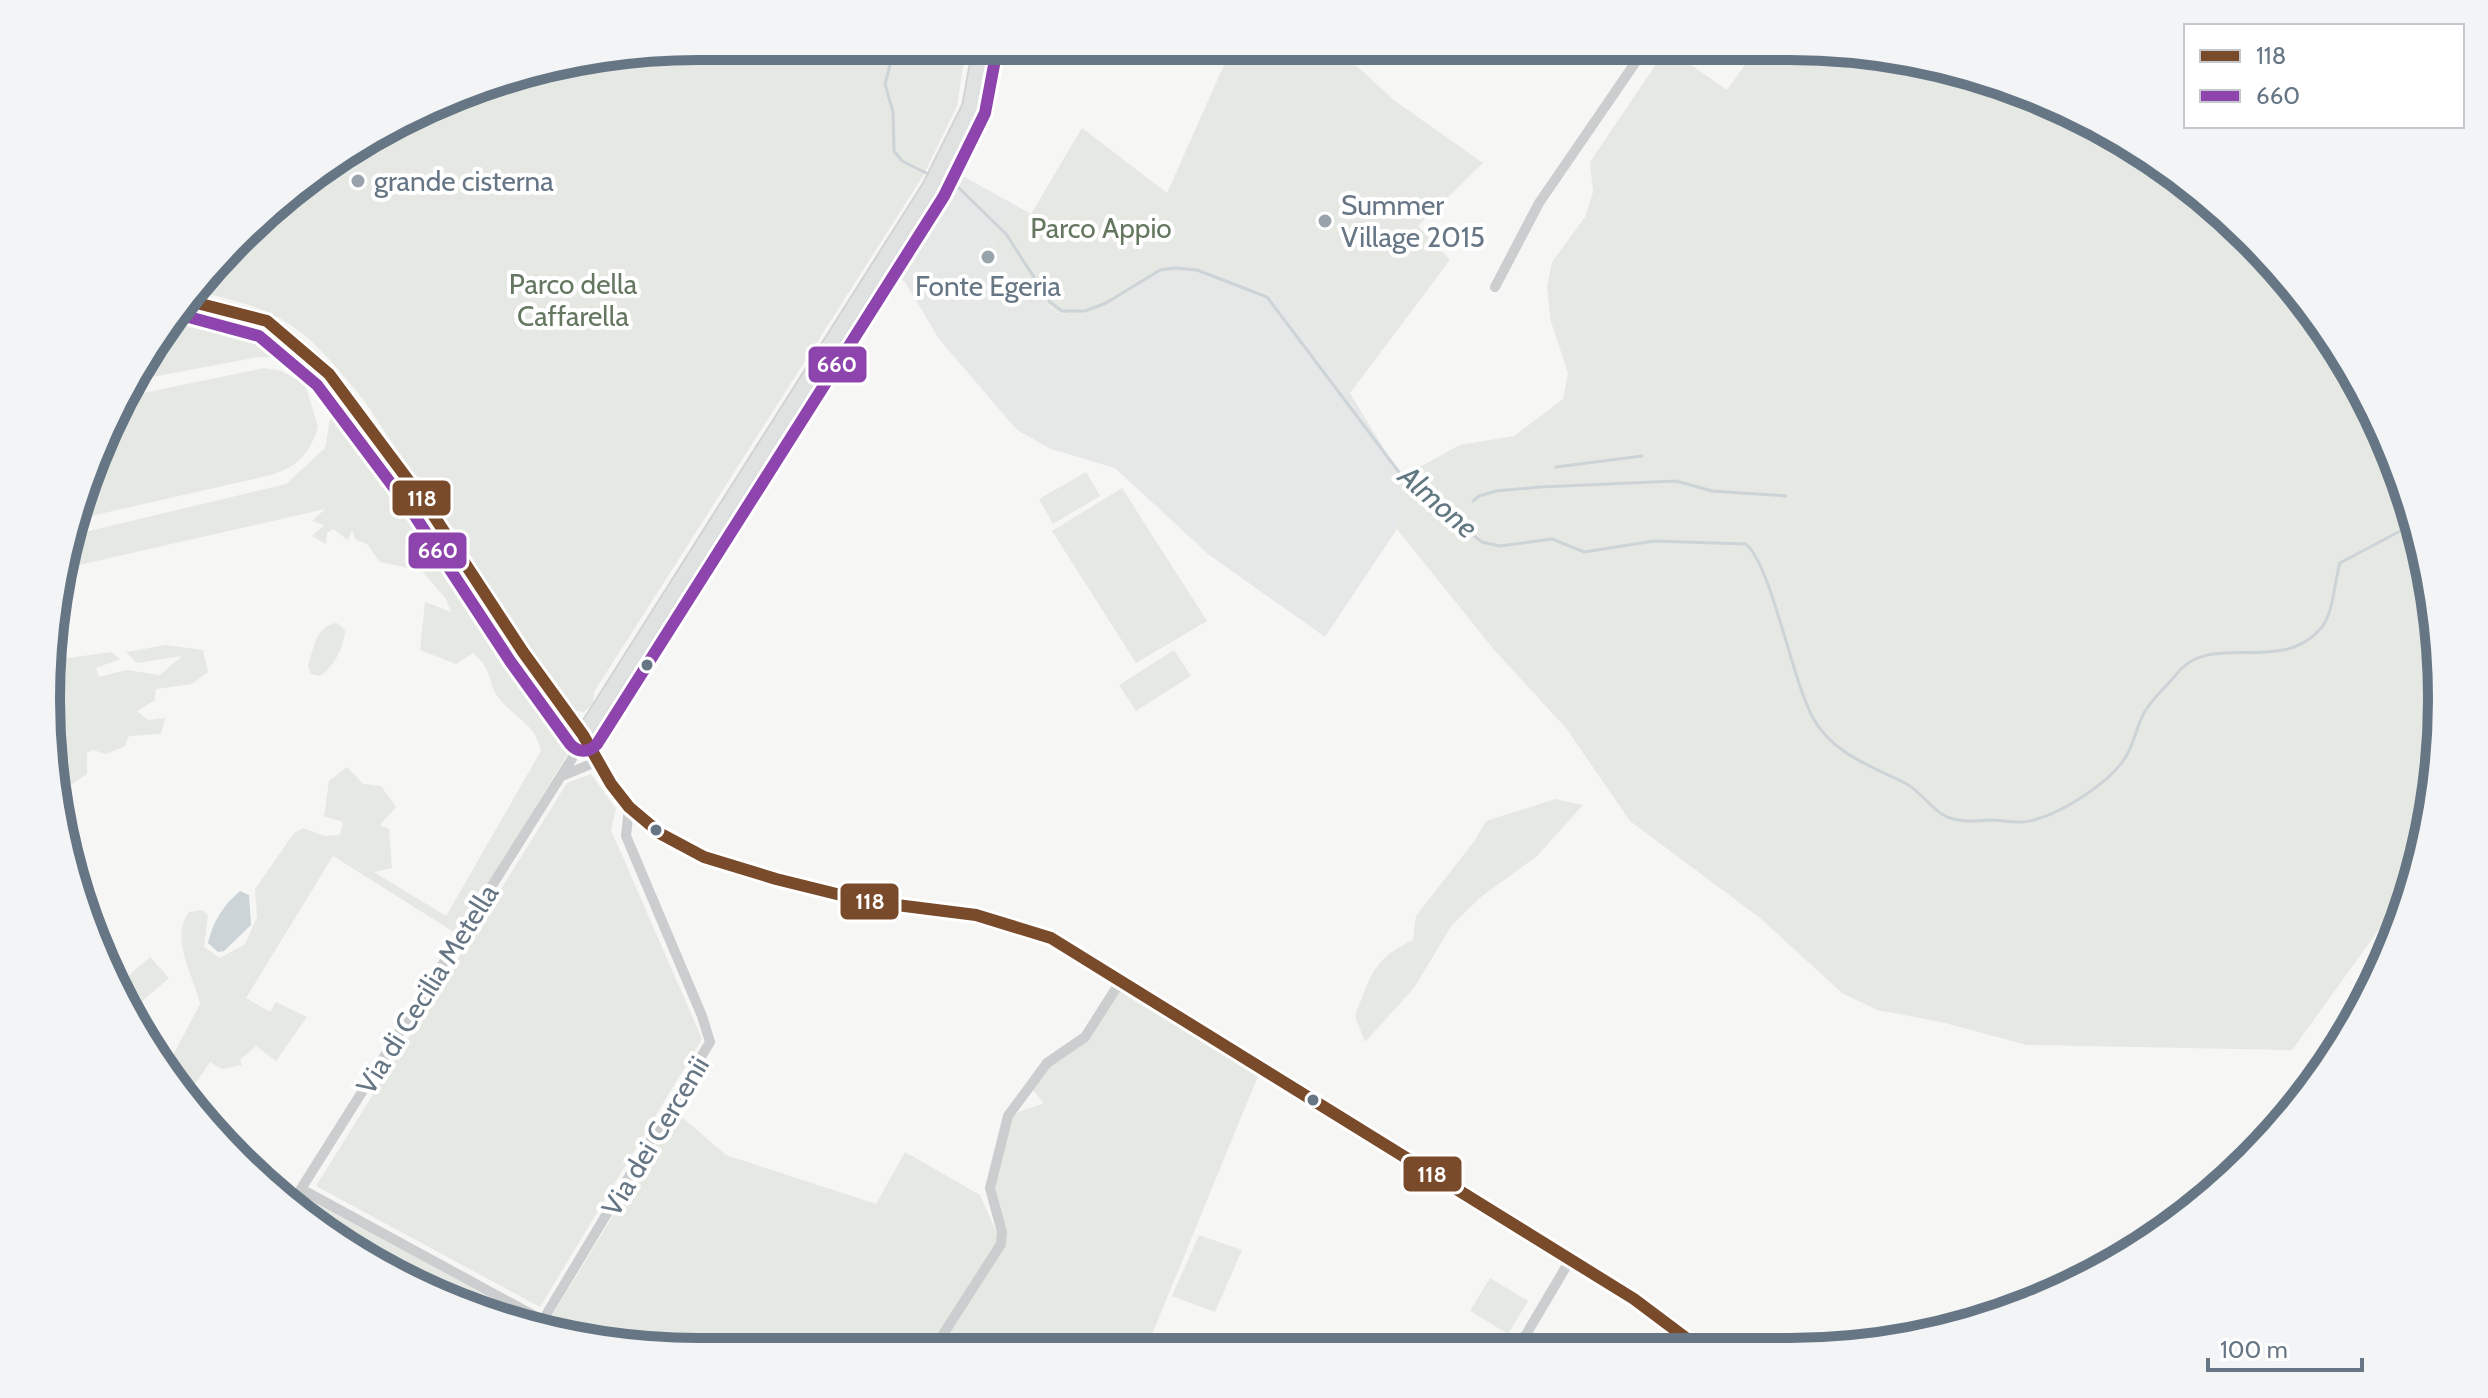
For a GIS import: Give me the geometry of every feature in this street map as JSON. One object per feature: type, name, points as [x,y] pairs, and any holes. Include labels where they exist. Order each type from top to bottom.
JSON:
[{"type":"main road","points":[[198,303],[267,321],[329,374],[426,504],[523,652],[583,735],[939,173],[970,107],[978,60]]},
{"type":"street","points":[[1495,287],[1539,203],[1637,60]]},
{"type":"street","points":[[583,735],[596,762],[629,807],[670,840],[704,857],[865,901],[976,915],[1019,926],[1072,949],[1654,1312],[1687,1338]]},
{"type":"street","name":"Via di Cecilia Metella","points":[[297,1195],[560,777],[583,735]]},
{"type":"street","points":[[560,777],[596,762]]},
{"type":"street","name":"Via dei Cercenii","points":[[544,1318],[710,1042],[702,1016],[626,836],[629,807]]},
{"type":"street","points":[[941,1338],[1001,1244],[1002,1232],[990,1188],[1008,1116],[1047,1063],[1085,1037],[1122,979]]},
{"type":"street","points":[[301,1189],[537,1317]]},
{"type":"street","points":[[1524,1338],[1570,1260]]},
{"type":"shaded area","points":[[948,168],[1015,205],[991,242],[1054,311],[1072,318],[1106,309],[1158,268],[1179,261],[1228,277],[1277,299],[1350,393],[1401,477],[1397,529],[1325,637],[1208,554],[1115,468],[1051,449],[1017,430],[939,339],[905,282],[895,274]]},
{"type":"shaded area","points":[[240,891],[249,895],[251,925],[224,951],[218,952],[208,943],[213,928],[224,908]]},
{"type":"green space","name":"Parco della Caffarella","points":[[964,60],[957,106],[923,176],[594,692],[593,704],[584,712],[571,710],[363,399],[326,356],[292,326],[274,315],[206,294],[247,247],[310,192],[379,146],[416,126],[494,94],[574,72],[657,61]]},
{"type":"green space","name":"Summer Village 2015","points":[[1226,60],[1350,60],[1395,101],[1483,163],[1418,226],[1450,260],[1350,393],[1277,299],[1228,277],[1179,262],[1158,268],[1106,309],[1073,318],[1055,311],[1016,273],[991,241],[1015,205],[1031,214],[1082,128],[1167,193]]},
{"type":"green space","points":[[1659,60],[1684,60],[1727,90],[1749,60],[1872,65],[1914,72],[1994,94],[2072,126],[2144,168],[2178,192],[2241,247],[2296,310],[2342,380],[2379,454],[2394,494],[2416,574],[2427,657],[2427,741],[2416,824],[2390,914],[2292,1050],[2027,1045],[1941,1022],[1877,1010],[1842,993],[1760,918],[1630,821],[1566,728],[1495,651],[1397,529],[1401,477],[1460,445],[1514,436],[1563,399],[1568,373],[1551,322],[1547,287],[1552,262],[1585,217],[1593,192],[1590,162]]},
{"type":"green space","points":[[191,311],[247,324],[274,337],[305,359],[259,357],[147,378]]},
{"type":"green space","points":[[264,368],[281,371],[305,384],[318,427],[306,453],[286,469],[87,517],[109,454],[138,394]]},
{"type":"green space","points":[[351,414],[395,487],[400,486],[409,495],[476,592],[472,596],[483,606],[568,722],[572,747],[457,934],[333,856],[246,998],[270,1012],[276,1002],[307,1017],[276,1061],[256,1046],[240,1060],[242,1065],[222,1069],[210,1062],[192,1088],[171,1059],[200,1004],[182,945],[183,922],[189,912],[202,910],[208,915],[204,947],[220,958],[245,944],[257,917],[255,889],[294,833],[303,828],[325,836],[340,835],[343,822],[324,816],[329,781],[347,767],[363,784],[381,786],[396,807],[380,825],[389,829],[392,868],[374,872],[446,916],[541,751],[534,734],[498,697],[487,670],[473,653],[456,664],[420,650],[425,602],[451,612],[446,599],[422,571],[380,562],[367,544],[356,540],[352,531],[348,540],[333,529],[327,533],[326,544],[312,536],[324,525],[312,521],[325,509],[74,566],[82,533],[286,484],[325,448],[330,419]]},
{"type":"green space","points":[[1086,472],[1100,496],[1053,524],[1039,499]]},
{"type":"green space","points":[[1122,488],[1207,621],[1136,663],[1052,531]]},
{"type":"green space","points":[[337,623],[345,630],[337,656],[320,676],[311,674],[308,666],[317,638],[324,628]]},
{"type":"green space","points":[[166,645],[203,650],[208,672],[192,684],[156,689],[155,700],[137,711],[148,720],[165,718],[161,734],[129,736],[125,746],[106,754],[93,750],[87,753],[87,774],[66,788],[61,741],[61,659],[111,652],[120,659],[96,668],[99,677],[126,670],[160,675],[182,656],[137,663],[126,652]]},
{"type":"green space","points":[[1174,650],[1191,676],[1136,711],[1119,685]]},
{"type":"green space","points":[[591,774],[616,809],[611,830],[702,1039],[540,1307],[316,1186],[567,783]]},
{"type":"green space","points":[[1555,799],[1583,805],[1537,856],[1481,897],[1452,925],[1414,988],[1365,1042],[1355,1016],[1375,970],[1389,954],[1413,940],[1416,916],[1475,840],[1486,821]]},
{"type":"green space","points":[[150,957],[169,978],[138,1004],[125,979]]},
{"type":"green space","points":[[1121,985],[1258,1076],[1151,1338],[657,1337],[574,1326],[552,1316],[676,1112],[726,1155],[876,1204],[905,1152],[980,1195],[1000,1240],[993,1175],[1008,1116],[1044,1103],[1032,1089],[1056,1058],[1081,1045]]},
{"type":"green space","points":[[303,1194],[509,1308],[416,1272],[344,1230],[300,1198]]},
{"type":"green space","points":[[1199,1235],[1242,1250],[1215,1312],[1172,1296]]},
{"type":"green space","points":[[1490,1278],[1528,1301],[1508,1334],[1470,1311]]},
{"type":"waterway","name":"Almone","points":[[891,60],[885,84],[893,112],[894,151],[902,161],[930,175]]},
{"type":"waterway","name":"Almone","points":[[941,180],[958,187],[1006,234],[1050,302],[1062,311],[1085,311],[1106,303],[1160,270],[1175,268],[1197,270],[1267,297],[1411,488],[1482,542],[1500,546],[1552,539],[1584,552],[1654,541],[1746,544],[1764,575],[1805,700],[1821,730],[1842,750],[1911,786],[1941,814],[1958,820],[2031,821],[2086,794],[2118,767],[2128,753],[2147,708],[2189,662],[2206,655],[2266,652],[2305,642],[2326,620],[2340,563],[2404,529]]},
{"type":"waterway","points":[[1556,467],[1642,456]]},
{"type":"waterway","points":[[1473,501],[1496,491],[1676,481],[1712,491],[1786,496]]},
{"type":"transit line","name":"660","points":[[187,317],[259,336],[317,385],[413,513],[510,661],[570,744],[576,749],[587,750],[597,744],[944,196],[985,113],[995,60]]},
{"type":"transit line","name":"118","points":[[198,303],[267,321],[329,374],[426,504],[523,652],[583,735],[611,784],[629,807],[661,834],[704,857],[776,879],[865,901],[976,915],[1051,938],[1634,1299],[1686,1338]]},
{"type":"place","name":"grande cisterna","points":[[358,181]]},
{"type":"place","name":"Summer Village 2015","points":[[1325,221]]},
{"type":"place","name":"Fonte Egeria","points":[[988,257]]},
{"type":"park label","name":"Parco Appio","points":[[1101,228]]}]
